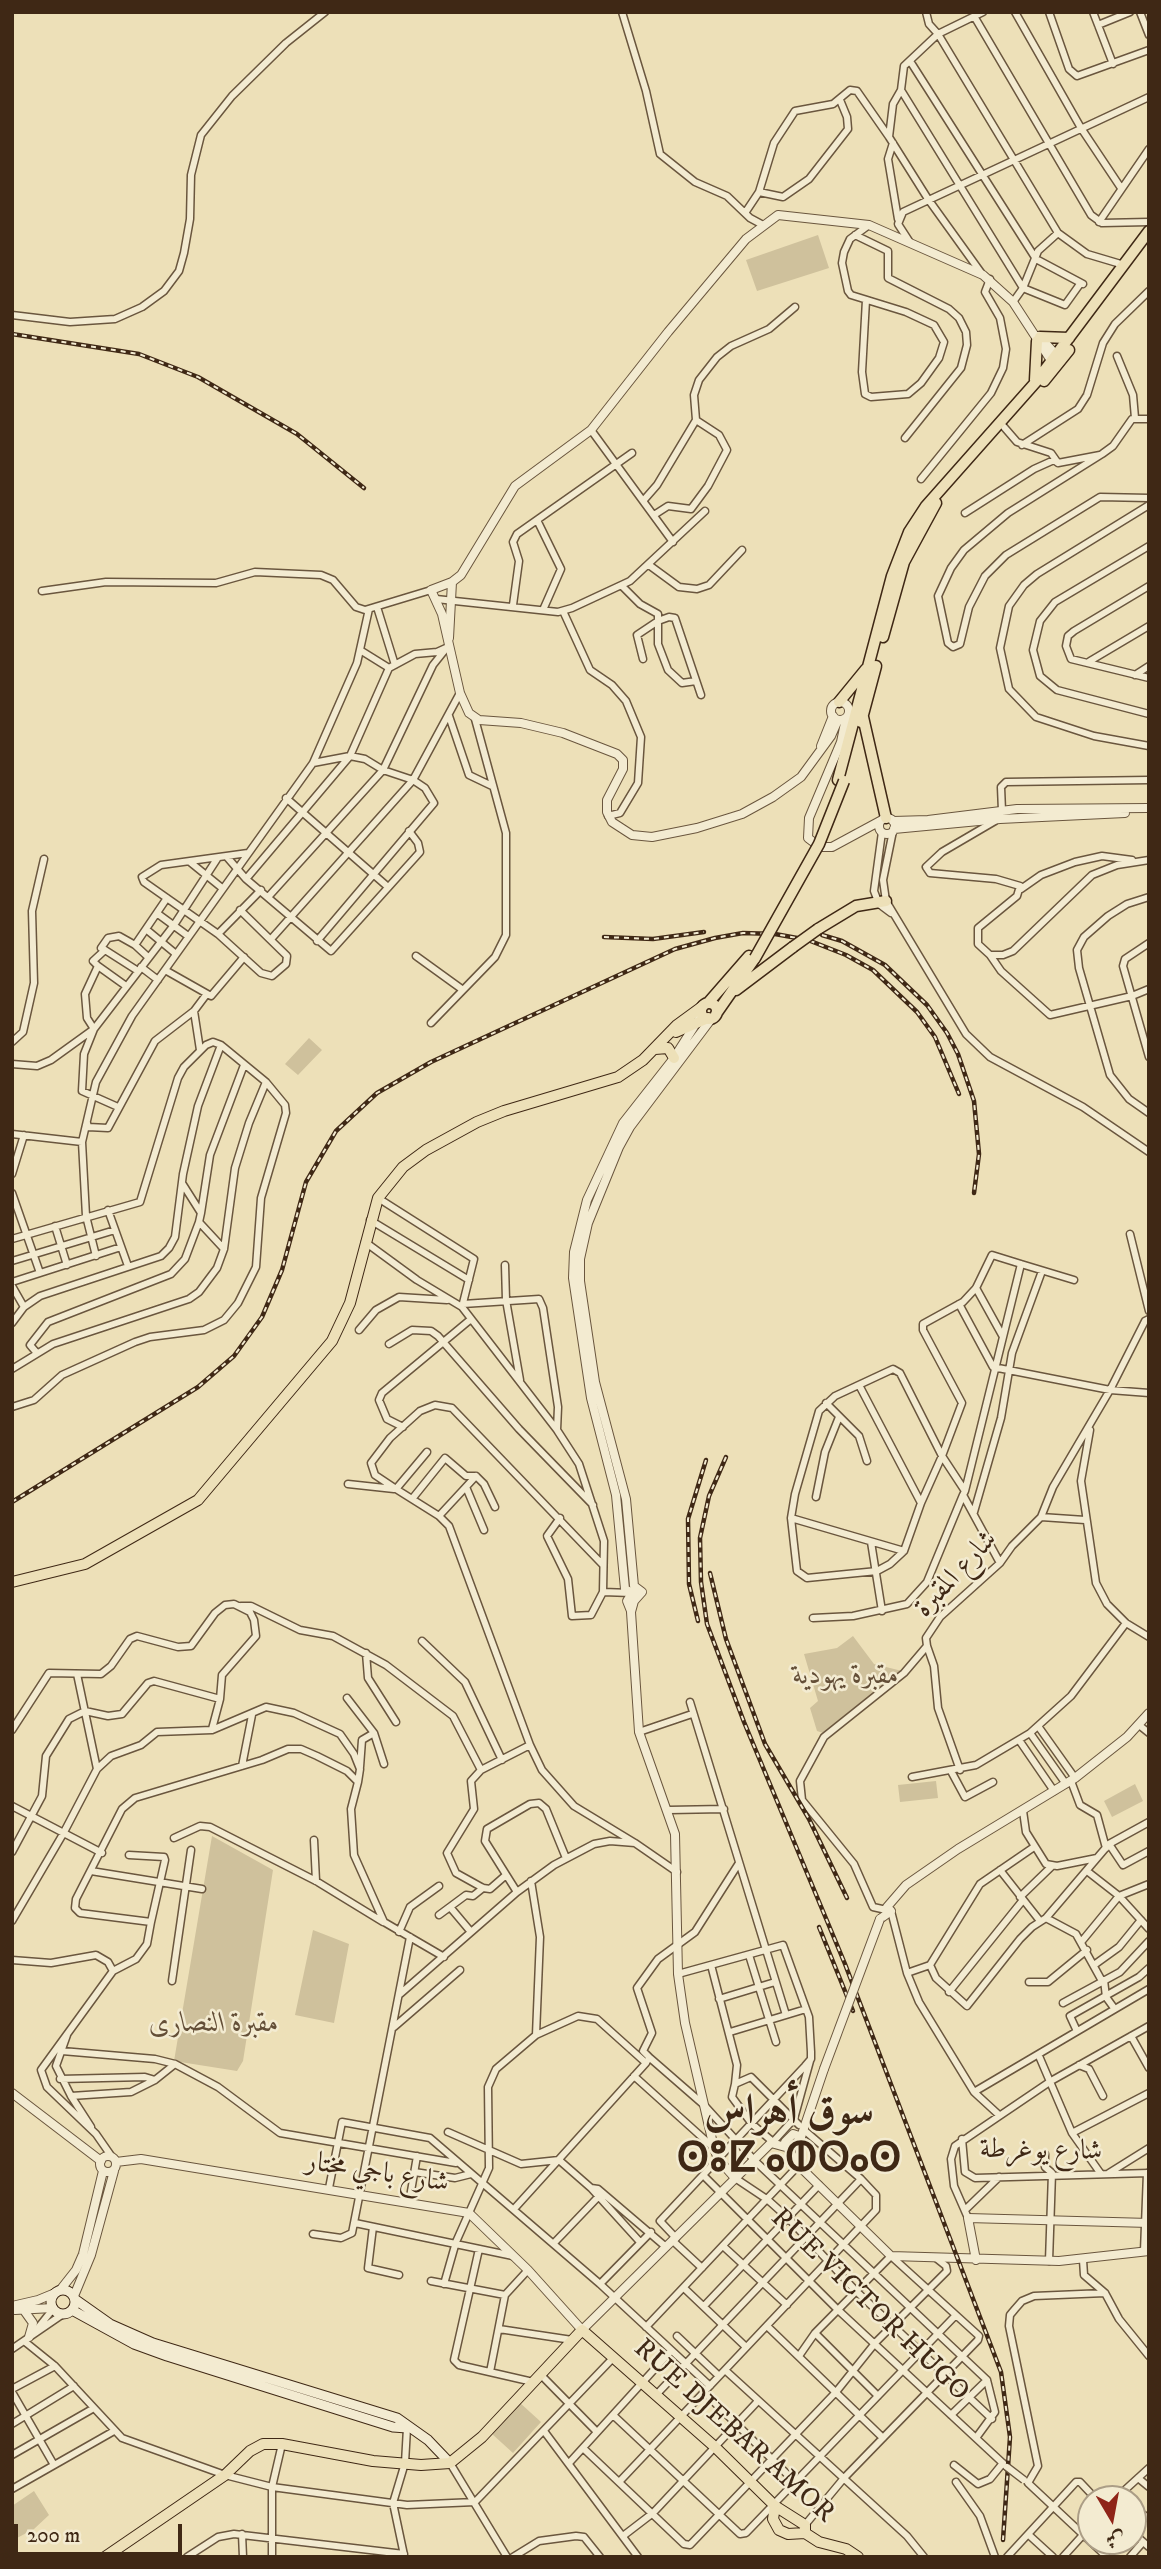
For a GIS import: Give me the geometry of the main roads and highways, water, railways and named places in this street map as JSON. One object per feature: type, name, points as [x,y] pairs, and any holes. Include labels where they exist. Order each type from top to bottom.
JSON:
[{"type":"highway","points":[[841,780],[843,720],[868,667],[897,559],[916,520],[1056,361],[1069,338],[1149,231]]},
{"type":"highway","points":[[736,990],[752,957],[819,844],[863,717],[898,581],[910,547],[944,494],[1004,427],[1149,242]]},
{"type":"highway","points":[[1035,383],[1037,336],[1069,338]]},
{"type":"highway","points":[[839,702],[868,667]]},
{"type":"highway","points":[[863,717],[890,823]]},
{"type":"highway","points":[[707,1014],[818,929],[856,906],[882,903]]},
{"type":"highway","points":[[707,1014],[752,957]]},
{"type":"main road","points":[[12,1582],[73,1570],[198,1500],[332,1341],[349,1303],[378,1198],[403,1167],[462,1130],[505,1111],[610,1080],[635,1066],[666,1037],[707,1014]]},
{"type":"main road","points":[[666,1037],[707,1014]]},
{"type":"main road","points":[[654,1049],[668,1048],[674,1058]]},
{"type":"main road","points":[[407,2428],[393,2427],[178,2360],[134,2344],[68,2312],[53,2308],[51,2300],[58,2291],[75,2298],[110,2324],[153,2343],[397,2418],[407,2428],[428,2440],[450,2463]]},
{"type":"main road","points":[[68,2312],[75,2298]]},
{"type":"main road","name":"RUE DJEBAR AMOR","points":[[450,2463],[482,2437],[583,2330],[615,2356],[751,2480],[775,2506],[818,2542],[846,2549],[858,2557]]},
{"type":"main road","points":[[108,2556],[225,2475],[256,2447],[282,2444],[351,2458],[405,2463],[450,2463]]},
{"type":"main road","points":[[775,2506],[773,2519],[779,2530],[788,2534],[805,2529]]},
{"type":"railway","points":[[12,334],[139,354],[198,377],[297,434],[364,488]]},
{"type":"railway","points":[[604,937],[653,939],[704,932]]},
{"type":"railway","points":[[12,1502],[198,1387],[234,1356],[262,1317],[282,1270],[306,1182],[336,1131],[377,1093],[431,1062],[675,949],[743,933],[775,934],[808,940],[846,955],[873,970],[917,1012],[935,1037],[959,1094]]},
{"type":"railway","points":[[822,935],[842,941],[885,965],[927,1005],[947,1033],[958,1054],[974,1101],[979,1154],[974,1193]]},
{"type":"railway","points":[[726,1457],[709,1496],[700,1538],[701,1582],[707,1624],[744,1722],[845,1964],[1001,2372],[1010,2437],[1003,2540]]},
{"type":"railway","points":[[698,1621],[689,1584],[688,1519],[706,1460]]},
{"type":"railway","points":[[710,1573],[726,1639],[765,1744],[809,1819],[847,1898]]},
{"type":"railway","points":[[819,1927],[853,2011]]},
{"type":"district","name":"سوق أهراس ⵙⵓⵇ ⴰⵀⵔⴰⵙ","points":[[789,2138]]},
{"type":"park label","name":"مقبرة يهودية","points":[[846,1677]]},
{"type":"park label","name":"مقبرة النصارى","points":[[214,2025]]}]
